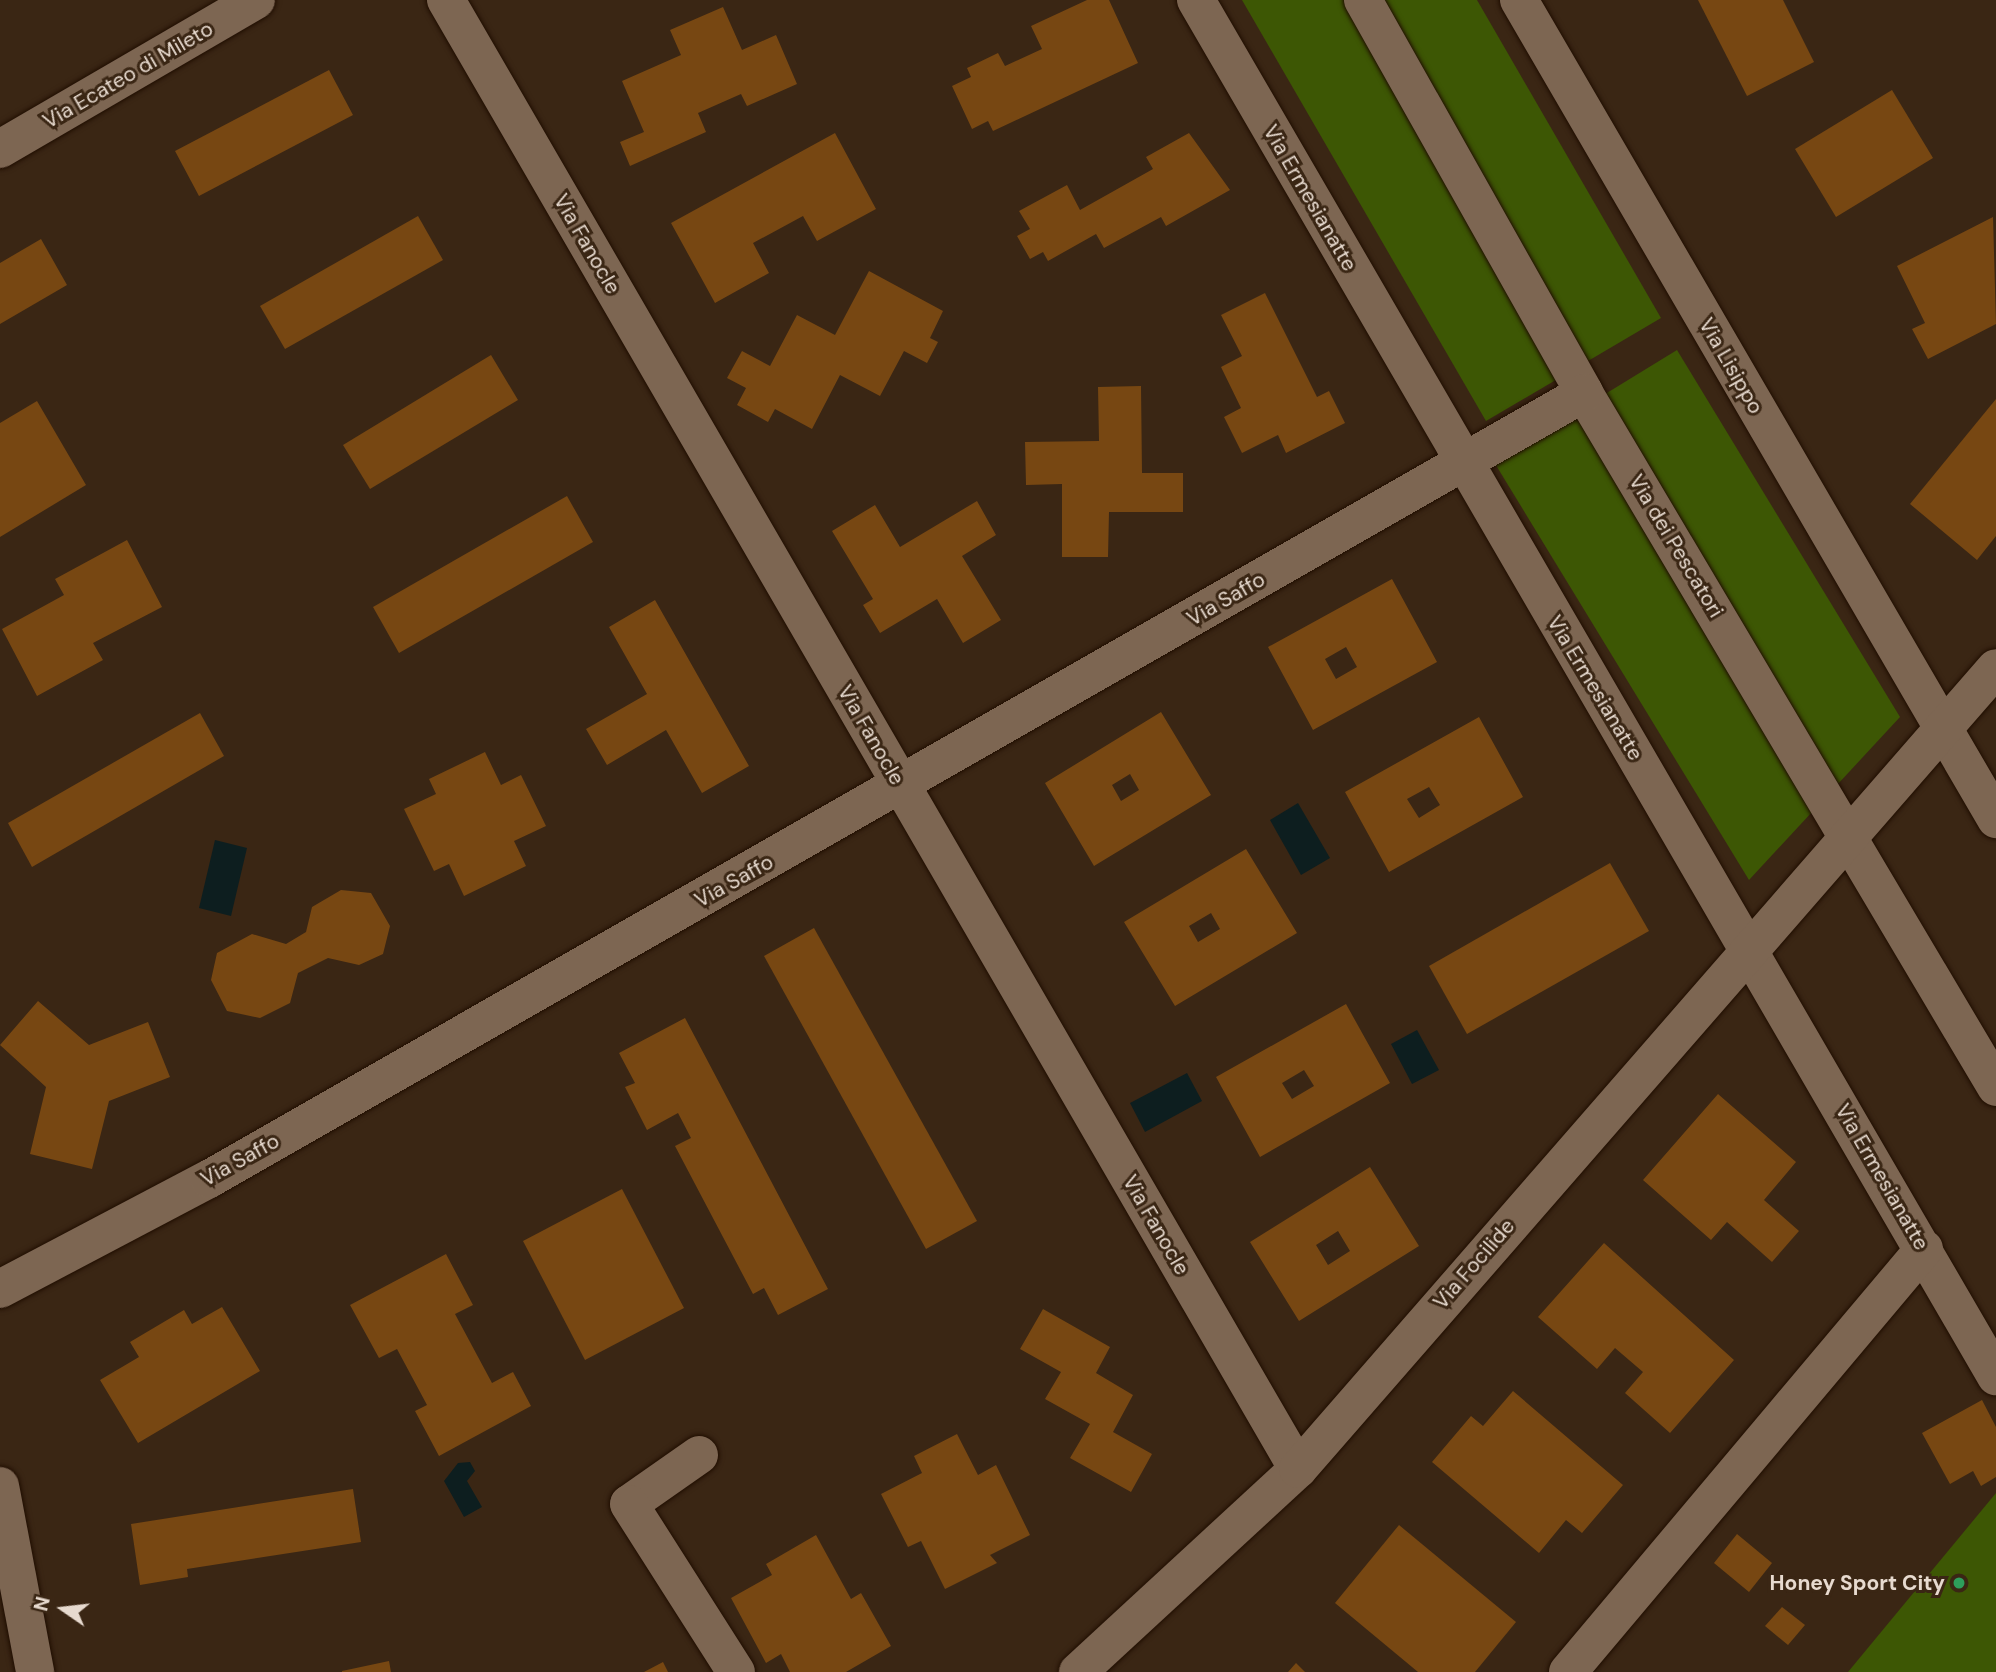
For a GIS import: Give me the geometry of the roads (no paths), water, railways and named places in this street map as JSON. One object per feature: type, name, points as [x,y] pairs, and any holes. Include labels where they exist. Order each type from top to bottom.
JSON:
[{"type":"street","name":"Via Ecateo di Mileto","points":[[0,149],[256,0]]},
{"type":"street","name":"Via Fanocle","points":[[446,0],[1298,1469]]},
{"type":"street","name":"Via Ermesianatte","points":[[1196,0],[1462,463],[1751,951],[1996,1376]]},
{"type":"street","name":"Via dei Pescatori","points":[[1363,0],[1584,393],[1850,835],[1996,1087]]},
{"type":"street","name":"Via Lisippo","points":[[1519,0],[1943,733],[1996,819]]},
{"type":"street","name":"Via Saffo","points":[[0,1289],[209,1179],[901,787],[1584,393]]},
{"type":"street","name":"Via Focilide","points":[[1079,1672],[1298,1469],[1850,835],[1943,733],[1996,668]]},
{"type":"street","points":[[1568,1672],[1924,1249]]},
{"type":"street","points":[[699,1455],[629,1504],[736,1672]]},
{"type":"street","points":[[0,1486],[34,1672]]},
{"type":"place","name":"Honey Sport City","points":[[1959,1583]]}]
